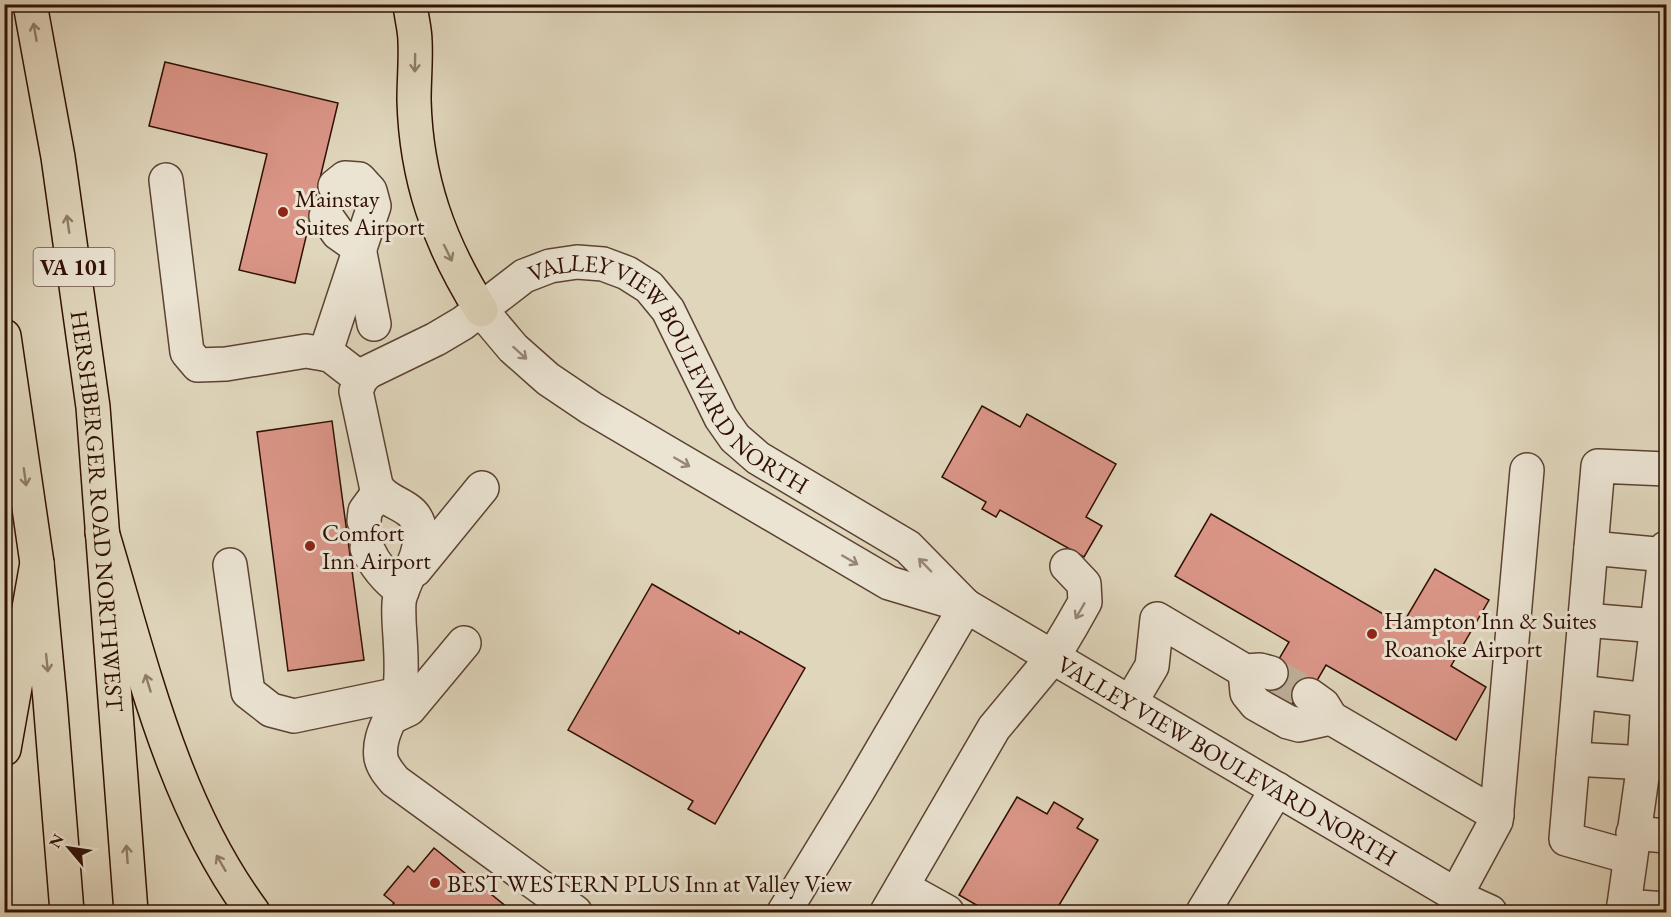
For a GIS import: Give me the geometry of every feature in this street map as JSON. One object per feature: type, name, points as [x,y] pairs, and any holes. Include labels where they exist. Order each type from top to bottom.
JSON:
[{"type":"main road","name":"HERSHBERGER ROAD NORTHWEST","points":[[30,4],[58,157],[93,407],[131,912]]},
{"type":"main road","points":[[410,4],[415,39],[414,100],[418,156],[426,192],[444,244],[481,310]]},
{"type":"main road","points":[[4,336],[37,562],[67,912]]},
{"type":"main road","points":[[102,532],[160,722],[182,783],[208,839],[238,893],[253,912]]},
{"type":"main road","points":[[4,750],[37,562]]},
{"type":"street","points":[[325,354],[359,248],[374,206],[370,191],[358,179],[345,178],[331,201],[338,233],[359,248],[374,324]]},
{"type":"street","points":[[166,180],[188,352],[198,365],[226,364],[306,351],[330,355],[361,379]]},
{"type":"street","name":"VALLEY VIEW BOULEVARD NORTH","points":[[966,606],[908,547],[758,458],[735,438],[721,418],[668,310],[648,287],[627,273],[603,264],[577,262],[550,266],[524,276],[481,310],[513,348],[548,379],[591,408],[889,583],[966,606],[1456,895],[1490,912]]},
{"type":"street","points":[[481,310],[436,339],[368,372],[361,379],[356,391],[379,492],[409,509],[418,520],[420,534],[417,555],[399,599],[395,705],[381,738],[381,759],[386,771],[395,781],[575,912]]},
{"type":"street","points":[[1666,469],[1598,466],[1566,839],[1631,845],[1666,836]]},
{"type":"street","points":[[1456,895],[1496,821],[1527,471]]},
{"type":"street","points":[[405,585],[482,488]]},
{"type":"street","points":[[379,492],[365,511],[365,534],[374,563],[388,580],[405,585]]},
{"type":"street","points":[[1591,548],[1666,555]]},
{"type":"street","points":[[1666,548],[1648,700],[1655,763],[1631,845],[1624,909],[1666,909]]},
{"type":"street","points":[[230,565],[248,692],[271,710],[294,716],[395,705],[409,709],[464,643]]},
{"type":"street","points":[[947,912],[895,900],[993,728],[1053,657],[1085,603],[1084,584],[1067,566]]},
{"type":"street","points":[[784,912],[966,606]]},
{"type":"street","points":[[1130,703],[1152,666],[1157,619],[1258,672],[1247,693],[1256,704],[1288,723],[1299,725],[1320,707],[1497,815]]},
{"type":"street","points":[[1585,620],[1657,626]]},
{"type":"street","points":[[1579,692],[1648,700]]},
{"type":"street","points":[[1574,759],[1655,763]]},
{"type":"street","points":[[1203,912],[1277,789]]},
{"type":"building","name":"Mainstay Suites Airport","points":[[165,62],[338,103],[295,283],[239,270],[267,154],[149,126]]},
{"type":"building","points":[[982,406],[1020,427],[1027,414],[1116,464],[1086,517],[1102,526],[1084,557],[1000,510],[996,517],[982,509],[986,502],[942,477]]},
{"type":"building","name":"Comfort Inn Airport","points":[[332,421],[364,660],[288,671],[257,432]]},
{"type":"building","name":"Hampton Inn & Suites Roanoke Airport","points":[[1211,514],[1402,625],[1435,569],[1489,600],[1451,666],[1486,687],[1456,740],[1326,665],[1301,708],[1263,686],[1289,642],[1175,576]]},
{"type":"building","points":[[652,584],[739,634],[740,631],[805,668],[715,824],[688,809],[693,801],[568,730]]},
{"type":"building","points":[[1017,797],[1047,814],[1054,802],[1083,819],[1077,828],[1098,840],[1055,912],[977,912],[980,907],[959,895]]},
{"type":"building","name":"BEST WESTERN PLUS Inn at Valley View","points":[[434,848],[513,912],[386,912],[394,903],[384,895],[408,866],[414,872]]},
{"type":"tunnel","points":[[1271,673],[1309,695]]},
{"type":"place","name":"Mainstay Suites Airport","points":[[283,212]]},
{"type":"place","name":"Comfort Inn Airport","points":[[310,546]]},
{"type":"place","name":"Hampton Inn & Suites Roanoke Airport","points":[[1372,634]]},
{"type":"place","name":"BEST WESTERN PLUS Inn at Valley View","points":[[435,883]]}]
